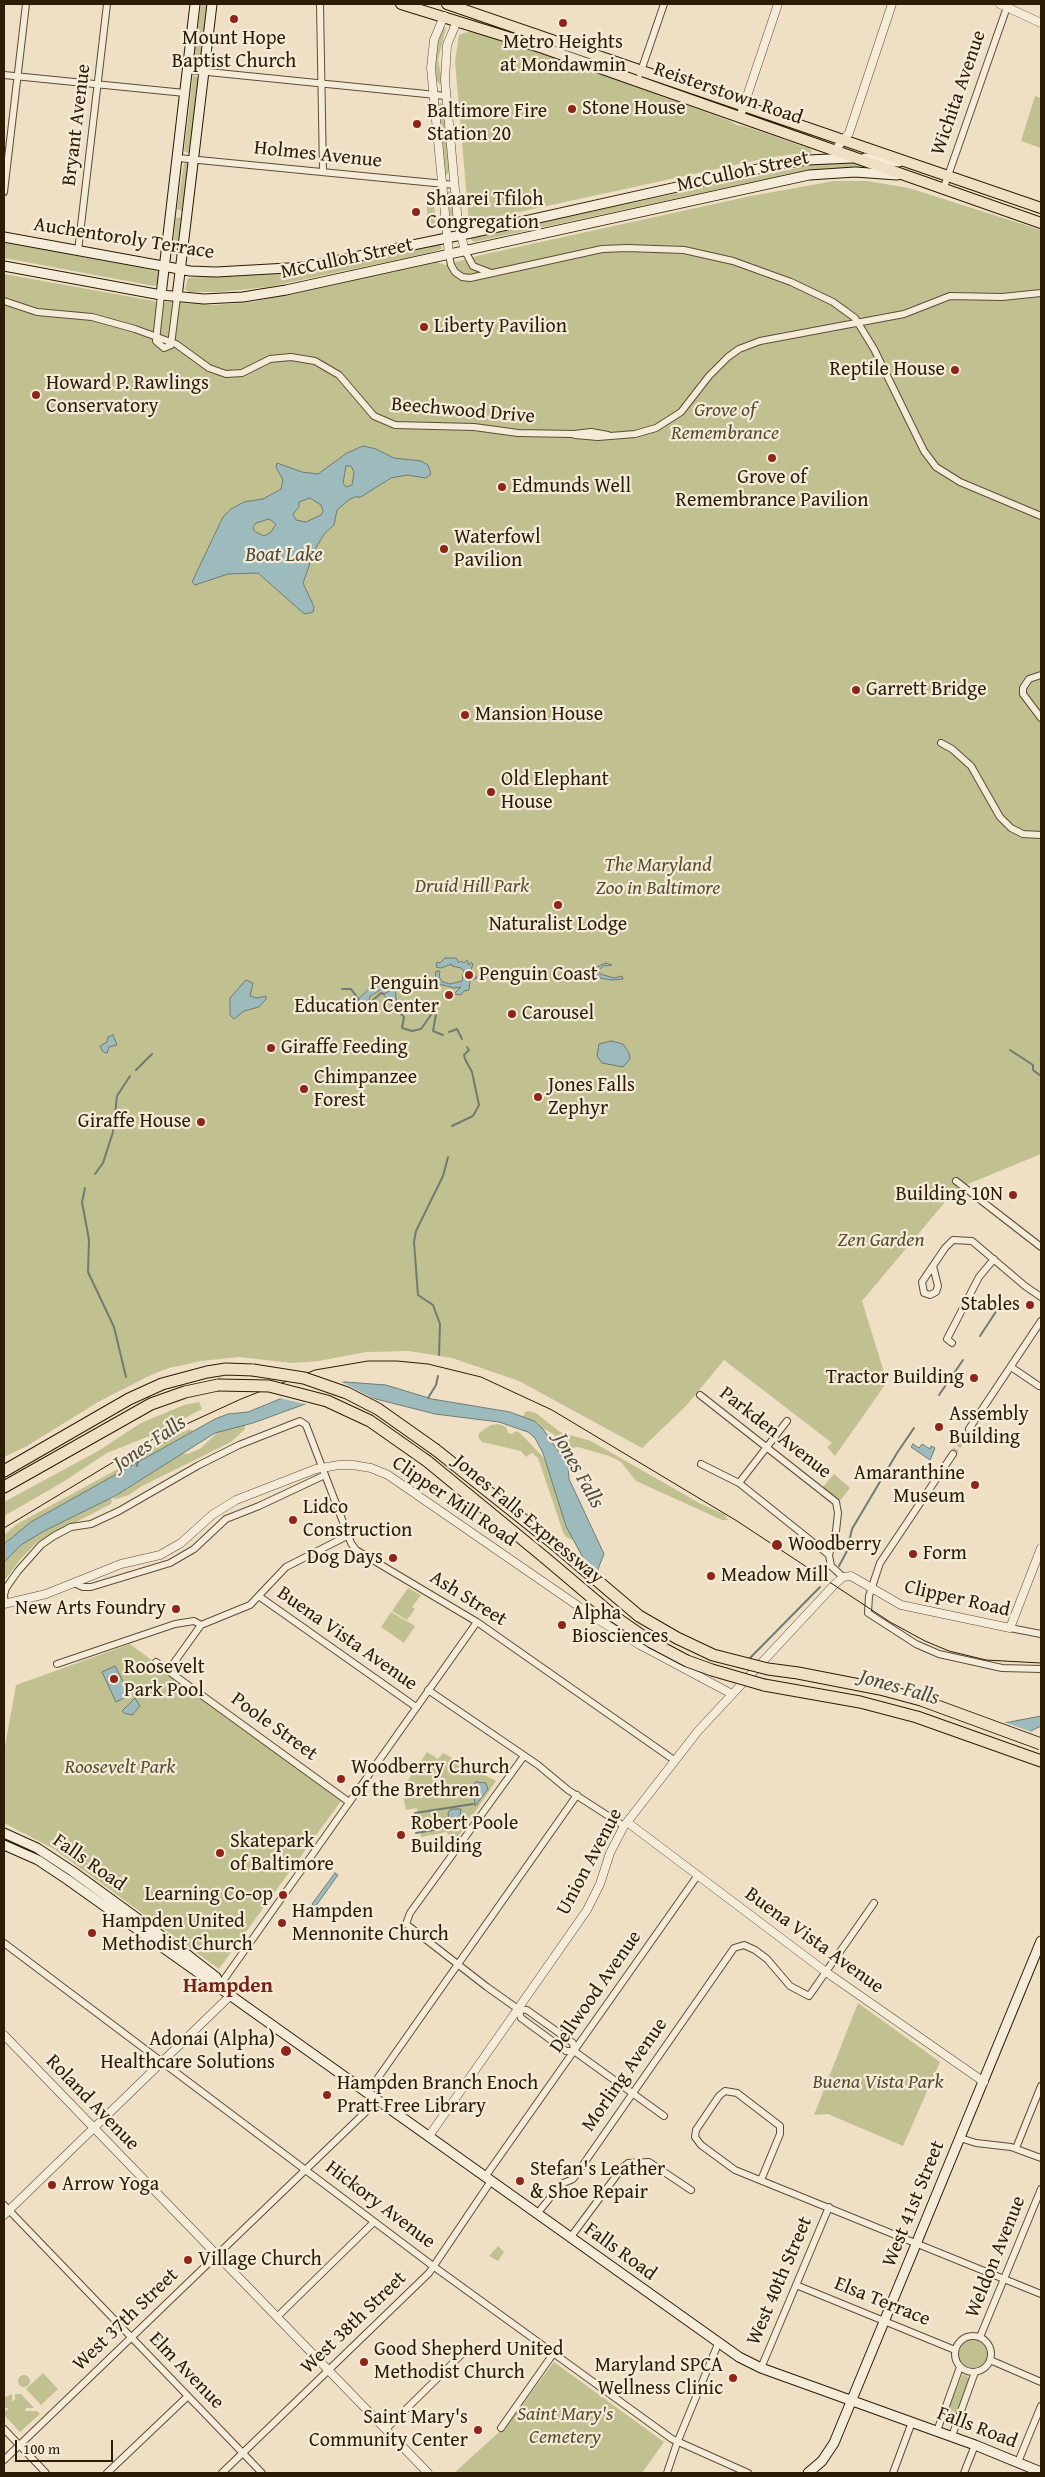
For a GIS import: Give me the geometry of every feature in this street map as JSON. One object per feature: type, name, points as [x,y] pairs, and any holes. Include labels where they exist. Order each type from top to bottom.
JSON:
[{"type":"highway","name":"Jones Falls Expressway","points":[[4,1471],[128,1400],[162,1384],[226,1369],[253,1370],[304,1378],[347,1393],[378,1409],[436,1450],[554,1544],[639,1616],[677,1638],[729,1660],[880,1689],[922,1700],[1041,1744]]},
{"type":"highway","name":"Jones Falls Expressway","points":[[4,1487],[151,1404],[185,1392],[218,1385],[269,1386],[328,1401],[370,1421],[427,1461],[636,1633],[688,1661],[764,1685],[860,1702],[916,1717],[1041,1761]]},
{"type":"main road","points":[[161,295],[195,4]]},
{"type":"main road","points":[[177,297],[182,270],[212,4]]},
{"type":"main road","name":"Reisterstown Road","points":[[402,4],[500,34],[638,81],[836,149],[901,175],[1041,223]]},
{"type":"main road","points":[[444,16],[451,4]]},
{"type":"main road","name":"Reisterstown Road","points":[[451,4],[468,7],[743,106],[1041,208]]},
{"type":"main road","points":[[457,21],[468,7]]},
{"type":"main road","name":"Auchentoroly Terrace","points":[[4,237],[182,270],[216,272],[314,266],[460,236],[780,164],[826,158],[858,158],[907,162]]},
{"type":"main road","name":"McCulloh Street","points":[[4,266],[177,297],[218,299],[255,296],[809,175],[856,172],[901,175]]},
{"type":"main road","name":"Falls Road","points":[[4,1833],[37,1848],[72,1871],[189,1956],[216,1977],[220,1985]]},
{"type":"main road","name":"Falls Road","points":[[4,1845],[38,1860],[59,1873],[197,1972],[220,1985],[536,2214],[739,2358],[761,2368],[952,2436],[1041,2472]]},
{"type":"main road","name":"West 41st Street","points":[[808,2473],[831,2450],[1041,1941]]},
{"type":"street","points":[[4,192],[26,4]]},
{"type":"street","name":"Bryant Avenue","points":[[78,251],[108,4]]},
{"type":"street","points":[[320,4],[323,172]]},
{"type":"street","points":[[638,81],[664,4]]},
{"type":"street","points":[[740,116],[778,4]]},
{"type":"street","points":[[836,149],[844,140],[892,4]]},
{"type":"street","points":[[1003,5],[1041,23]]},
{"type":"street","name":"Wichita Avenue","points":[[943,190],[1003,5]]},
{"type":"street","points":[[444,16],[432,48],[433,94],[446,238],[452,268],[462,277],[473,278],[602,250],[627,248],[684,250],[715,256],[767,272],[833,302],[848,312],[858,322],[874,349],[924,451],[936,467],[960,482],[1041,516]]},
{"type":"street","points":[[457,21],[446,52],[446,96],[460,236],[465,251],[476,268],[495,273]]},
{"type":"street","points":[[188,70],[446,96]]},
{"type":"street","points":[[4,75],[185,93]]},
{"type":"street","points":[[4,120],[12,121]]},
{"type":"street","name":"Holmes Avenue","points":[[178,158],[195,158],[455,185]]},
{"type":"street","name":"Beechwood Drive","points":[[156,336],[157,343],[161,347],[169,347],[172,342],[210,368],[226,374],[242,373],[270,359],[297,357],[315,361],[339,375],[374,416],[396,425],[458,426],[511,433],[574,434],[590,432],[608,435],[635,434],[666,423],[680,412],[718,366],[739,349],[785,335],[904,314],[950,296],[1002,298],[1041,293]]},
{"type":"street","points":[[4,301],[37,312],[111,321],[156,336],[161,295]]},
{"type":"street","points":[[172,342],[177,297]]},
{"type":"street","points":[[1041,675],[1029,679],[1023,688],[1023,694],[1041,718]]},
{"type":"street","points":[[941,743],[952,749],[971,766],[1006,823],[1023,834],[1041,835]]},
{"type":"street","points":[[956,1180],[1041,1247]]},
{"type":"street","points":[[933,1266],[948,1244],[959,1239],[972,1241],[1025,1286],[1041,1297]]},
{"type":"street","points":[[952,1343],[947,1339],[982,1273],[994,1259]]},
{"type":"street","points":[[970,1428],[1041,1320]]},
{"type":"street","points":[[1011,1367],[1039,1386]]},
{"type":"street","name":"Parkden Avenue","points":[[700,1395],[836,1502],[838,1513],[836,1531],[829,1554]]},
{"type":"street","name":"Ash Street","points":[[4,1604],[6,1588],[41,1545],[71,1527],[92,1524],[119,1511],[198,1465],[283,1426],[297,1421],[302,1422],[306,1425],[349,1536],[354,1547],[359,1552],[477,1622],[674,1760]]},
{"type":"street","points":[[739,1483],[787,1421]]},
{"type":"street","points":[[952,1454],[886,1553],[876,1572],[867,1602],[868,1613],[927,1650],[955,1659],[1002,1668],[1041,1669]]},
{"type":"street","points":[[701,1464],[739,1483],[829,1554],[838,1572]]},
{"type":"street","name":"Clipper Mill Road","points":[[4,1604],[40,1596],[121,1564],[160,1556],[181,1543],[226,1505],[324,1471],[353,1465],[371,1468],[388,1475],[597,1620],[732,1694]]},
{"type":"street","points":[[74,1583],[83,1587],[91,1587],[170,1563],[194,1550],[226,1519],[259,1506],[324,1471]]},
{"type":"street","points":[[168,1671],[201,1625],[250,1606],[286,1567],[349,1536]]},
{"type":"street","points":[[1010,1628],[1041,1548]]},
{"type":"street","name":"Clipper Road","points":[[838,1572],[851,1576],[872,1590],[908,1607],[1041,1634]]},
{"type":"street","name":"Union Avenue","points":[[429,2136],[591,1903],[610,1853],[626,1824],[674,1760],[772,1652],[838,1572]]},
{"type":"street","name":"Buena Vista Avenue","points":[[260,1597],[416,1707]]},
{"type":"street","points":[[57,1664],[175,1624],[194,1621],[201,1625]]},
{"type":"street","points":[[220,1985],[477,1622]]},
{"type":"street","name":"Poole Street","points":[[156,1662],[349,1802]]},
{"type":"street","name":"Buena Vista Avenue","points":[[428,1690],[577,1795],[626,1824],[698,1875],[826,1972],[984,2082]]},
{"type":"street","points":[[524,1756],[415,1906],[406,1924],[458,1963],[464,1970],[518,2009],[527,2010],[573,2043],[574,2051]]},
{"type":"street","points":[[368,2092],[577,1795]]},
{"type":"street","name":"Dellwood Avenue","points":[[488,2179],[574,2051],[698,1875]]},
{"type":"street","points":[[826,1972],[874,1903]]},
{"type":"street","name":"Hickory Avenue","points":[[4,1943],[433,2266],[677,2443],[748,2473]]},
{"type":"street","name":"Morling Avenue","points":[[536,2214],[561,2184],[572,2179],[734,1948],[744,1945],[755,1950],[767,1959],[790,1986],[805,1995],[809,1996],[826,1972]]},
{"type":"street","points":[[5,2210],[93,2129],[232,1994]]},
{"type":"street","points":[[518,2009],[522,2018],[566,2051],[574,2051],[664,2116]]},
{"type":"street","name":"Roland Avenue","points":[[4,2035],[428,2473]]},
{"type":"street","points":[[1016,2148],[1041,2086]]},
{"type":"street","points":[[761,2180],[780,2134],[780,2126],[737,2093],[726,2091],[719,2096],[696,2130],[695,2138],[701,2145],[735,2170],[1041,2294]]},
{"type":"street","name":"West 37th Street","points":[[4,2460],[378,2100]]},
{"type":"street","points":[[960,2138],[976,2143],[1016,2148],[1041,2158]]},
{"type":"street","points":[[570,2238],[603,2192],[628,2163],[649,2162],[691,2190]]},
{"type":"street","name":"West 38th Street","points":[[222,2473],[429,2272],[488,2179]]},
{"type":"street","name":"Weldon Avenue","points":[[980,2337],[1041,2188]]},
{"type":"street","name":"West 40th Street","points":[[761,2368],[829,2207]]},
{"type":"street","name":"Elm Avenue","points":[[5,2210],[262,2473]]},
{"type":"street","points":[[277,2316],[374,2222]]},
{"type":"street","name":"Elsa Terrace","points":[[796,2285],[955,2350]]},
{"type":"street","name":"Weldon Avenue","points":[[955,2350],[965,2338],[980,2337],[989,2345],[990,2360]]},
{"type":"street","name":"West 40th Street","points":[[667,2473],[677,2443],[718,2344]]},
{"type":"street","points":[[386,2429],[467,2349]]},
{"type":"street","points":[[955,2350],[955,2359],[960,2367],[967,2371],[975,2372],[986,2367],[990,2360],[1041,2382]]},
{"type":"street","points":[[501,2428],[553,2354]]},
{"type":"street","points":[[937,2431],[960,2367]]},
{"type":"street","points":[[952,2436],[975,2372]]},
{"type":"street","points":[[107,2473],[188,2396]]},
{"type":"street","points":[[1018,2462],[1041,2406]]},
{"type":"street","points":[[893,2473],[912,2422]]},
{"type":"street","points":[[4,2428],[46,2473]]},
{"type":"street","points":[[964,2473],[975,2445]]},
{"type":"green space","points":[[201,4],[208,4],[200,63],[197,65],[193,63]]},
{"type":"green space","points":[[474,18],[636,74],[633,75],[473,21]]},
{"type":"green space","points":[[442,27],[446,28],[438,60],[443,82],[440,84],[436,81],[435,64],[437,43]]},
{"type":"green space","points":[[476,29],[648,88],[648,91],[730,121],[736,125],[747,127],[812,151],[810,155],[796,158],[794,154],[767,158],[469,223],[455,61],[459,35]]},
{"type":"green space","points":[[193,75],[199,78],[191,151],[188,153],[184,151]]},
{"type":"green space","points":[[1035,96],[1041,98],[1041,148],[1021,141]]},
{"type":"green space","points":[[440,103],[444,104],[450,171],[446,175],[444,173],[438,105]]},
{"type":"green space","points":[[747,112],[813,134],[812,137],[747,115]]},
{"type":"green space","points":[[825,162],[856,163],[870,168],[822,169],[794,173],[474,242],[471,240],[472,237],[487,233]]},
{"type":"green space","points":[[184,163],[189,164],[182,211],[177,209]]},
{"type":"green space","name":"Druid Hill Park","points":[[834,181],[867,181],[909,188],[1041,230],[1041,1154],[956,1189],[862,1301],[887,1382],[835,1456],[827,1447],[832,1443],[724,1360],[686,1406],[642,1448],[519,1381],[452,1358],[409,1351],[366,1352],[319,1361],[292,1363],[239,1357],[201,1361],[169,1368],[98,1402],[27,1446],[4,1457],[4,274],[154,301],[213,305],[252,302],[437,262],[445,265],[481,255],[751,196]]},
{"type":"green space","points":[[449,191],[452,193],[454,223],[448,224],[446,193]]},
{"type":"green space","points":[[433,194],[436,224],[428,225],[426,198]]},
{"type":"green space","points":[[176,218],[183,218],[177,255],[172,254]]},
{"type":"green space","points":[[4,242],[158,271],[159,284],[154,286],[4,258]]},
{"type":"green space","points":[[441,244],[442,249],[424,254],[268,287],[220,292],[189,292],[185,289],[188,278],[314,270]]},
{"type":"green space","points":[[199,1402],[202,1409],[157,1433],[107,1453],[63,1482],[4,1516],[4,1502],[98,1451],[141,1423],[184,1405]]},
{"type":"green space","points":[[525,1412],[536,1413],[560,1432],[591,1441],[699,1503],[724,1514],[728,1520],[722,1520],[636,1481],[621,1462],[609,1456],[578,1447],[565,1449],[553,1434],[523,1417]]},
{"type":"green space","points":[[245,1424],[245,1429],[231,1442],[142,1486],[129,1495],[113,1500],[117,1495],[180,1454],[188,1454],[201,1448],[219,1431]]},
{"type":"green space","points":[[498,1424],[506,1427],[508,1433],[512,1434],[516,1431],[521,1434],[544,1458],[554,1481],[573,1540],[566,1537],[563,1532],[538,1458],[532,1453],[526,1457],[521,1451],[482,1442],[478,1437],[480,1432],[491,1425]]},
{"type":"green space","points":[[190,1429],[193,1431],[192,1434],[4,1548],[4,1535],[17,1524],[116,1470],[142,1451]]},
{"type":"green space","points":[[834,1474],[850,1488],[839,1502],[823,1487]]},
{"type":"green space","points":[[108,1498],[112,1500],[111,1504],[37,1542],[4,1581],[4,1561],[26,1538]]},
{"type":"green space","points":[[408,1588],[421,1595],[412,1607],[415,1609],[407,1620],[392,1611]]},
{"type":"green space","points":[[391,1612],[415,1626],[404,1643],[381,1627]]},
{"type":"green space","name":"Roosevelt Park","points":[[130,1644],[341,1801],[219,1969],[54,1849],[4,1823],[4,1752],[16,1685]]},
{"type":"green space","points":[[427,1752],[438,1759],[443,1753],[496,1781],[451,1847],[447,1832],[421,1837],[417,1808],[406,1810],[403,1796],[406,1795],[404,1786]]},
{"type":"green space","name":"Buena Vista Park","points":[[858,2003],[940,2062],[903,2146],[828,2114],[814,2115]]},
{"type":"green space","points":[[498,2246],[504,2252],[498,2261],[489,2256]]},
{"type":"green space","points":[[973,2338],[983,2343],[988,2353],[983,2363],[973,2368],[963,2363],[958,2353],[963,2343]]},
{"type":"green space","name":"Saint Mary's Cemetery","points":[[554,2362],[664,2442],[642,2473],[454,2473],[509,2423]]},
{"type":"green space","points":[[43,2373],[58,2389],[41,2405],[26,2389]]},
{"type":"green space","points":[[26,2375],[29,2376],[29,2386],[22,2387],[19,2386],[18,2379],[19,2376]]},
{"type":"green space","points":[[962,2375],[966,2375],[969,2379],[954,2422],[948,2425],[944,2420]]},
{"type":"green space","points":[[12,2394],[12,2401],[15,2400],[15,2394],[21,2394],[34,2408],[26,2408],[25,2411],[37,2411],[40,2414],[20,2432],[4,2415],[4,2411],[8,2410],[8,2408],[4,2408],[4,2398]]},
{"type":"water","name":"Boat Lake","points":[[363,446],[376,449],[394,458],[421,461],[428,465],[431,474],[426,478],[407,475],[391,478],[359,498],[358,496],[350,499],[337,510],[334,525],[325,533],[315,549],[303,583],[314,607],[313,612],[305,614],[258,573],[228,574],[195,585],[192,582],[223,517],[231,509],[244,502],[263,499],[281,489],[283,480],[276,467],[277,463],[302,472],[318,474],[347,453]],"holes":[[[346,466],[351,466],[354,472],[352,485],[346,487],[343,483]],[[310,498],[321,505],[323,511],[321,515],[306,522],[296,520],[293,514],[299,507],[299,502]],[[269,519],[276,524],[271,532],[264,536],[254,531],[253,527],[256,523]]]},
{"type":"water","name":"Penguin Coast","points":[[445,958],[456,958],[459,963],[461,961],[464,963],[467,960],[469,965],[471,962],[473,964],[471,970],[477,978],[470,980],[469,990],[464,991],[461,995],[454,994],[461,987],[454,988],[439,984],[435,980],[436,971],[440,971],[439,977],[443,982],[450,984],[462,981],[464,971],[461,968],[452,966],[452,964],[441,968],[436,967],[437,962],[440,963]]},
{"type":"water","points":[[606,963],[612,965],[603,966],[599,970],[600,974],[614,978],[622,976],[623,979],[611,980],[600,978],[594,968]]},
{"type":"water","points":[[246,980],[253,983],[250,996],[257,998],[266,996],[266,999],[259,1007],[244,1011],[234,1019],[230,1015],[230,998]]},
{"type":"water","points":[[376,982],[382,984],[382,989],[370,996],[369,1002],[361,1011],[354,1003]]},
{"type":"water","points":[[395,989],[397,1006],[395,1009],[383,994]]},
{"type":"water","points":[[113,1035],[117,1045],[109,1047],[107,1053],[103,1052],[100,1046],[107,1042],[108,1037]]},
{"type":"water","points":[[611,1041],[623,1044],[629,1053],[630,1059],[623,1067],[602,1063],[597,1056],[599,1044]]},
{"type":"water","points":[[345,1382],[386,1385],[432,1399],[510,1412],[534,1421],[543,1429],[568,1465],[569,1479],[604,1554],[598,1569],[600,1578],[628,1604],[708,1652],[761,1668],[786,1669],[859,1682],[937,1708],[999,1724],[1041,1716],[1041,1726],[1015,1739],[985,1742],[959,1736],[917,1719],[842,1694],[741,1676],[684,1657],[636,1629],[586,1589],[582,1582],[582,1556],[566,1526],[543,1453],[535,1438],[528,1432],[499,1422],[435,1414],[372,1398],[341,1397],[319,1399],[253,1423],[215,1433],[115,1496],[44,1531],[21,1545],[4,1562],[4,1544],[31,1522],[215,1419],[228,1414],[248,1412],[314,1385]]},
{"type":"water","points":[[913,1444],[919,1448],[922,1444],[930,1449],[931,1446],[935,1448],[930,1460],[911,1447]]},
{"type":"water","name":"Roosevelt Park Pool","points":[[115,1666],[130,1695],[116,1702],[102,1672]]},
{"type":"water","points":[[135,1698],[140,1706],[132,1715],[124,1713],[122,1711]]},
{"type":"water","points":[[476,1782],[486,1783],[488,1789],[475,1806],[473,1785]]},
{"type":"water","points":[[451,1809],[461,1809],[459,1823],[452,1829],[448,1813]]},
{"type":"water","points":[[335,1873],[338,1875],[315,1907],[312,1904]]},
{"type":"pier","points":[[338,1380],[384,1404],[371,1400],[341,1399],[310,1405],[279,1398],[313,1383]]},
{"type":"pier","name":"Jones Falls","points":[[576,1552],[601,1572],[607,1583],[630,1602],[663,1624],[709,1649],[1001,1721],[1032,1732],[1015,1742],[998,1744],[968,1741],[916,1721],[767,1684],[658,1646],[580,1583],[580,1561]]},
{"type":"waterway","points":[[342,989],[351,989],[359,1000]]},
{"type":"waterway","points":[[368,1001],[372,1001],[381,993],[384,994]]},
{"type":"waterway","points":[[395,1007],[404,1017],[402,1028],[412,1031],[421,1029],[433,1012],[436,1014],[433,1031],[443,1035]]},
{"type":"waterway","points":[[449,1032],[457,1029],[462,1039]]},
{"type":"waterway","points":[[452,1126],[473,1116],[479,1105],[472,1072],[464,1055],[469,1050],[467,1047]]},
{"type":"waterway","points":[[1010,1050],[1033,1065],[1033,1070],[1041,1076]]},
{"type":"waterway","points":[[136,1070],[152,1054]]},
{"type":"waterway","points":[[95,1174],[103,1163],[113,1132],[117,1096],[130,1076]]},
{"type":"waterway","points":[[439,1355],[440,1324],[433,1305],[418,1295],[414,1242],[416,1231],[443,1176],[448,1157]]},
{"type":"waterway","points":[[85,1188],[82,1202],[89,1240],[88,1272],[114,1327],[126,1377]]},
{"type":"waterway","points":[[980,1336],[1001,1304]]},
{"type":"waterway","points":[[939,1395],[963,1360]]},
{"type":"waterway","points":[[428,1398],[436,1385],[438,1376]]},
{"type":"waterway","points":[[839,1566],[847,1551],[852,1529],[914,1428]]},
{"type":"waterway","points":[[137,1466],[139,1456]]},
{"type":"waterway","points":[[748,1660],[820,1587]]},
{"type":"waterway","points":[[415,1813],[473,1804]]},
{"type":"waterway","points":[[416,1833],[450,1827]]},
{"type":"tunnel","points":[[953,1454],[969,1429]]},
{"type":"tram line","points":[[4,1528],[143,1444],[241,1399],[315,1370],[368,1361],[428,1364],[481,1377],[552,1410],[737,1521],[890,1622],[925,1641],[949,1651],[986,1660],[1041,1663]]},
{"type":"place","name":"Mount Hope Baptist Church","points":[[234,19]]},
{"type":"place","name":"Metro Heights at Mondawmin","points":[[563,23]]},
{"type":"place","name":"Stone House","points":[[572,109]]},
{"type":"place","name":"Baltimore Fire Station 20","points":[[417,124]]},
{"type":"place","name":"Shaarei Tfiloh Congregation","points":[[416,212]]},
{"type":"place","name":"Liberty Pavilion","points":[[424,327]]},
{"type":"place","name":"Reptile House","points":[[955,370]]},
{"type":"place","name":"Howard P. Rawlings Conservatory","points":[[36,395]]},
{"type":"place","name":"Grove of Remembrance Pavilion","points":[[772,458]]},
{"type":"place","name":"Edmunds Well","points":[[502,487]]},
{"type":"place","name":"Waterfowl Pavilion","points":[[444,549]]},
{"type":"place","name":"Garrett Bridge","points":[[856,690]]},
{"type":"place","name":"Mansion House","points":[[465,715]]},
{"type":"place","name":"Old Elephant House","points":[[491,792]]},
{"type":"place","name":"Naturalist Lodge","points":[[558,905]]},
{"type":"place","name":"Penguin Coast","points":[[469,975]]},
{"type":"place","name":"Penguin Education Center","points":[[449,995]]},
{"type":"place","name":"Carousel","points":[[512,1014]]},
{"type":"place","name":"Giraffe Feeding","points":[[271,1048]]},
{"type":"place","name":"Chimpanzee Forest","points":[[304,1089]]},
{"type":"place","name":"Jones Falls Zephyr","points":[[538,1097]]},
{"type":"place","name":"Giraffe House","points":[[201,1122]]},
{"type":"place","name":"Building 10N","points":[[1013,1195]]},
{"type":"place","name":"Stables","points":[[1030,1305]]},
{"type":"place","name":"Tractor Building","points":[[974,1378]]},
{"type":"place","name":"Assembly Building","points":[[939,1427]]},
{"type":"place","name":"Amaranthine Museum","points":[[975,1485]]},
{"type":"place","name":"Lidco Construction","points":[[293,1520]]},
{"type":"place","name":"Woodberry","points":[[777,1545]]},
{"type":"place","name":"Form","points":[[913,1554]]},
{"type":"place","name":"Dog Days","points":[[393,1558]]},
{"type":"place","name":"Meadow Mill","points":[[711,1576]]},
{"type":"place","name":"New Arts Foundry","points":[[176,1609]]},
{"type":"place","name":"Alpha Biosciences","points":[[562,1625]]},
{"type":"place","name":"Roosevelt Park Pool","points":[[114,1679]]},
{"type":"place","name":"Woodberry Church of the Brethren","points":[[341,1779]]},
{"type":"place","name":"Robert Poole Building","points":[[401,1835]]},
{"type":"place","name":"Skatepark of Baltimore","points":[[220,1853]]},
{"type":"place","name":"Learning Co-op","points":[[283,1895]]},
{"type":"place","name":"Hampden Mennonite Church","points":[[282,1923]]},
{"type":"place","name":"Hampden United Methodist Church","points":[[92,1933]]},
{"type":"place","name":"Adonai (Alpha) Healthcare Solutions","points":[[286,2051]]},
{"type":"place","name":"Hampden Branch Enoch Pratt Free Library","points":[[327,2095]]},
{"type":"place","name":"Stefan's Leather & Shoe Repair","points":[[520,2181]]},
{"type":"place","name":"Arrow Yoga","points":[[52,2185]]},
{"type":"place","name":"Village Church","points":[[188,2260]]},
{"type":"place","name":"Good Shepherd United Methodist Church","points":[[364,2362]]},
{"type":"place","name":"Maryland SPCA Wellness Clinic","points":[[733,2378]]},
{"type":"place","name":"Saint Mary's Community Center","points":[[478,2430]]},
{"type":"district","name":"Hampden","points":[[228,1987]]},
{"type":"park label","name":"Grove of Remembrance","points":[[725,422]]},
{"type":"park label","name":"The Maryland Zoo in Baltimore","points":[[658,878]]},
{"type":"park label","name":"Zen Garden","points":[[881,1241]]}]
